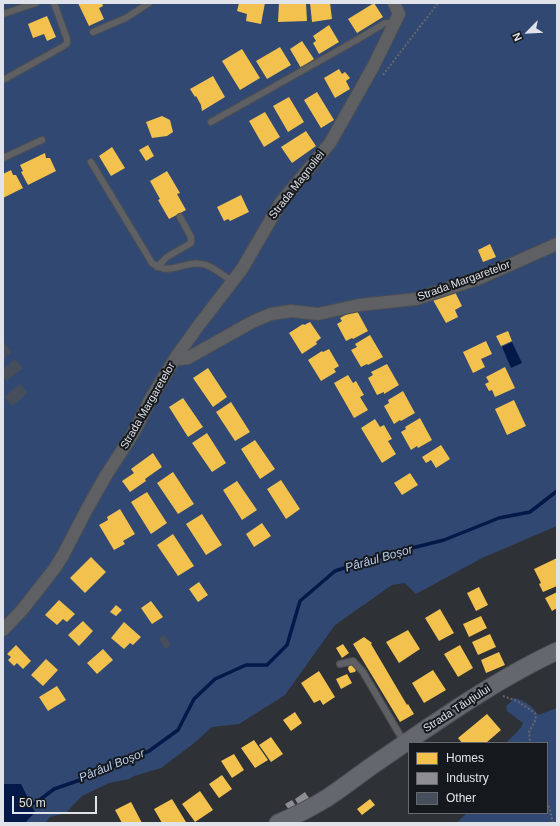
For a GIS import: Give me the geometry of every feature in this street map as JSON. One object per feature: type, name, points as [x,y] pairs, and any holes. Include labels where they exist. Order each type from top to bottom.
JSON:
[{"type":"main road","name":"Strada Tăuțiului","points":[[408,742],[528,665],[557,651]]},
{"type":"main road","name":"Strada Tăuțiului","points":[[278,823],[303,812],[328,798],[408,742]]},
{"type":"street","name":"Strada Magnoliei","points":[[176,357],[242,269],[281,202],[330,143],[399,14],[394,3]]},
{"type":"street","name":"Strada Margaretelor","points":[[3,630],[26,605],[63,555],[105,477],[134,432],[151,398],[176,357],[181,359],[188,358],[252,322],[271,314],[292,311],[318,314],[359,305],[416,299],[480,278],[557,244]]},
{"type":"lane","points":[[3,14],[36,3]]},
{"type":"lane","points":[[3,80],[67,43],[67,39],[54,3]]},
{"type":"lane","points":[[93,32],[126,18],[149,3]]},
{"type":"lane","points":[[211,122],[385,23],[393,25]]},
{"type":"lane","points":[[3,158],[42,140]]},
{"type":"lane","points":[[91,162],[152,263],[157,267],[168,270],[194,263],[207,265],[233,282]]},
{"type":"lane","points":[[157,267],[167,257],[191,243],[191,237],[180,217]]},
{"type":"lane","points":[[340,664],[353,661],[362,672],[405,744]]},
{"type":"path","points":[[381,78],[438,3]]},
{"type":"path","points":[[483,693],[502,696],[517,701],[535,713],[536,719],[529,732],[530,742]]},
{"type":"path","points":[[548,804],[553,823]]},
{"type":"shaded area","points":[[3,3],[557,3],[557,526],[482,558],[416,594],[405,583],[392,585],[335,625],[285,695],[239,724],[212,727],[193,744],[161,768],[134,776],[129,779],[109,783],[82,796],[66,813],[50,817],[45,823],[3,823]]},
{"type":"shaded area","points":[[512,342],[522,363],[511,368],[502,347]]},
{"type":"shaded area","points":[[513,698],[520,700],[533,709],[538,715],[557,708],[557,823],[456,823],[466,814],[548,814],[548,742],[507,742],[518,731],[523,723],[507,711],[506,706],[512,701]]},
{"type":"shaded area","points":[[3,784],[21,784],[35,812],[25,823],[3,823]]},
{"type":"building: Homes","points":[[78,3],[102,3],[103,6],[99,8],[104,19],[89,26]]},
{"type":"building: Homes","points":[[239,3],[265,3],[261,24],[246,21],[247,14],[237,11]]},
{"type":"building: Homes","points":[[279,3],[306,3],[307,21],[278,22]]},
{"type":"building: Homes","points":[[310,3],[330,3],[332,19],[312,22]]},
{"type":"building: Homes","points":[[374,3],[383,17],[357,33],[348,19]]},
{"type":"building: Homes","points":[[47,16],[56,37],[47,41],[44,34],[33,38],[28,24]]},
{"type":"building: Homes","points":[[329,25],[339,42],[319,54],[313,43],[316,41],[313,36]]},
{"type":"building: Homes","points":[[302,41],[314,59],[301,68],[290,49]]},
{"type":"building: Homes","points":[[280,47],[291,65],[267,79],[256,61]]},
{"type":"building: Homes","points":[[242,49],[260,78],[240,90],[222,61]]},
{"type":"building: Homes","points":[[339,69],[342,74],[345,72],[350,78],[346,81],[350,89],[335,98],[324,78]]},
{"type":"building: Homes","points":[[213,76],[225,97],[202,111],[201,105],[190,89]]},
{"type":"building: Homes","points":[[317,92],[334,120],[321,128],[304,100]]},
{"type":"building: Homes","points":[[289,97],[304,122],[288,132],[273,106]]},
{"type":"building: Homes","points":[[265,112],[280,137],[264,147],[249,121]]},
{"type":"building: Homes","points":[[162,116],[170,120],[173,132],[167,136],[152,138],[146,122]]},
{"type":"building: Homes","points":[[306,131],[316,146],[292,163],[281,147]]},
{"type":"building: Homes","points":[[148,145],[154,156],[146,161],[139,150]]},
{"type":"building: Homes","points":[[112,147],[125,168],[111,176],[99,156]]},
{"type":"building: Homes","points":[[45,153],[46,158],[50,158],[56,171],[28,185],[21,172],[23,171],[20,165]]},
{"type":"building: Homes","points":[[11,170],[13,175],[16,175],[23,188],[3,198],[3,174]]},
{"type":"building: Homes","points":[[167,171],[180,193],[177,194],[186,210],[169,219],[158,200],[160,199],[150,181]]},
{"type":"building: Homes","points":[[241,195],[249,212],[230,221],[228,219],[224,221],[217,207]]},
{"type":"building: Homes","points":[[490,244],[496,257],[483,262],[478,250]]},
{"type":"building: Homes","points":[[454,290],[462,306],[455,310],[458,317],[446,323],[433,300]]},
{"type":"building: Homes","points":[[356,309],[368,331],[346,341],[337,324],[342,321],[340,318]]},
{"type":"building: Homes","points":[[310,322],[321,338],[316,342],[317,344],[302,354],[289,333],[303,324],[304,325]]},
{"type":"building: Homes","points":[[508,331],[512,341],[501,346],[496,336]]},
{"type":"building: Homes","points":[[370,335],[383,357],[361,367],[351,350],[357,347],[355,344]]},
{"type":"building: Homes","points":[[486,341],[492,354],[481,359],[485,367],[473,373],[463,352]]},
{"type":"building: Homes","points":[[329,349],[339,366],[334,369],[336,372],[321,381],[308,360],[322,351],[323,352]]},
{"type":"building: Homes","points":[[387,364],[399,385],[384,394],[384,392],[377,395],[368,378],[373,375],[371,372]]},
{"type":"building: Homes","points":[[505,367],[515,388],[495,397],[492,390],[489,391],[485,384],[489,382],[486,377]]},
{"type":"building: Homes","points":[[208,368],[227,397],[213,407],[193,378]]},
{"type":"building: Homes","points":[[348,375],[353,383],[356,381],[364,395],[360,397],[368,410],[354,418],[334,383]]},
{"type":"building: Homes","points":[[403,391],[415,413],[394,424],[384,406],[389,403],[388,400]]},
{"type":"building: Homes","points":[[183,398],[203,427],[188,437],[169,407]]},
{"type":"building: Homes","points":[[514,400],[526,426],[507,435],[495,409]]},
{"type":"building: Homes","points":[[231,402],[250,432],[235,441],[216,412]]},
{"type":"building: Homes","points":[[420,418],[432,440],[418,448],[417,446],[411,450],[401,432],[406,429],[405,427]]},
{"type":"building: Homes","points":[[375,419],[380,427],[384,425],[392,439],[388,441],[396,454],[382,463],[361,428]]},
{"type":"building: Homes","points":[[207,433],[226,463],[212,472],[192,443]]},
{"type":"building: Homes","points":[[255,440],[275,469],[260,479],[241,449]]},
{"type":"building: Homes","points":[[441,445],[450,459],[436,468],[431,460],[426,463],[422,457]]},
{"type":"building: Homes","points":[[153,453],[162,467],[130,492],[122,481],[134,473],[131,469]]},
{"type":"building: Homes","points":[[173,472],[194,504],[178,514],[157,483]]},
{"type":"building: Homes","points":[[410,473],[418,485],[402,495],[394,483]]},
{"type":"building: Homes","points":[[281,480],[300,509],[286,519],[267,489]]},
{"type":"building: Homes","points":[[237,481],[257,510],[242,520],[223,490]]},
{"type":"building: Homes","points":[[147,492],[167,523],[151,534],[131,502]]},
{"type":"building: Homes","points":[[120,509],[135,534],[123,541],[125,544],[114,550],[99,525],[108,520],[107,517]]},
{"type":"building: Homes","points":[[202,514],[222,545],[206,555],[186,524]]},
{"type":"building: Homes","points":[[262,523],[271,536],[254,547],[246,534]]},
{"type":"building: Homes","points":[[173,534],[194,566],[178,576],[157,545]]},
{"type":"building: Homes","points":[[91,557],[106,572],[85,593],[70,578]]},
{"type":"building: Homes","points":[[557,558],[557,586],[543,592],[539,584],[541,583],[534,569]]},
{"type":"building: Homes","points":[[199,582],[208,595],[198,602],[189,589]]},
{"type":"building: Homes","points":[[479,587],[488,605],[476,611],[467,593]]},
{"type":"building: Homes","points":[[557,592],[557,608],[552,611],[545,598]]},
{"type":"building: Homes","points":[[59,600],[75,614],[67,622],[63,619],[57,625],[45,615]]},
{"type":"building: Homes","points":[[151,601],[163,617],[152,624],[141,608]]},
{"type":"building: Homes","points":[[116,605],[122,610],[116,616],[110,612]]},
{"type":"building: Homes","points":[[440,609],[454,633],[439,641],[425,618]]},
{"type":"building: Homes","points":[[481,616],[487,628],[469,637],[463,624]]},
{"type":"building: Homes","points":[[83,621],[93,631],[79,646],[68,635]]},
{"type":"building: Homes","points":[[124,622],[141,637],[133,645],[130,643],[124,649],[111,638]]},
{"type":"building: Homes","points":[[408,630],[420,649],[399,663],[386,642]]},
{"type":"building: Homes","points":[[490,634],[496,647],[478,655],[472,642]]},
{"type":"building: Homes","points":[[364,637],[372,643],[371,644],[407,705],[408,704],[414,714],[400,722],[353,644]]},
{"type":"building: Homes","points":[[343,644],[349,653],[342,658],[336,648]]},
{"type":"building: Homes","points":[[16,645],[31,661],[23,669],[17,663],[14,666],[8,660],[11,657],[7,654]]},
{"type":"building: Homes","points":[[460,645],[473,668],[458,677],[444,654]]},
{"type":"building: Homes","points":[[103,649],[113,660],[97,674],[87,663]]},
{"type":"building: Homes","points":[[499,652],[505,665],[486,673],[481,660]]},
{"type":"building: Homes","points":[[46,659],[58,670],[43,686],[31,675]]},
{"type":"building: Homes","points":[[354,664],[357,668],[355,672],[350,673],[348,669],[349,665]]},
{"type":"building: Homes","points":[[433,670],[446,690],[424,703],[412,683]]},
{"type":"building: Homes","points":[[319,671],[335,697],[323,705],[320,700],[314,703],[301,683]]},
{"type":"building: Homes","points":[[347,674],[352,683],[341,689],[336,679]]},
{"type":"building: Homes","points":[[57,686],[66,700],[48,711],[39,697]]},
{"type":"building: Homes","points":[[295,712],[302,723],[291,731],[283,720]]},
{"type":"building: Homes","points":[[487,714],[501,730],[487,742],[461,742],[458,738]]},
{"type":"building: Homes","points":[[271,737],[283,754],[271,762],[259,745]]},
{"type":"building: Homes","points":[[254,740],[268,760],[255,768],[241,748]]},
{"type":"building: Homes","points":[[234,754],[244,770],[232,778],[221,761]]},
{"type":"building: Homes","points":[[222,775],[232,789],[219,798],[209,784]]},
{"type":"building: Homes","points":[[200,791],[213,810],[195,822],[182,804]]},
{"type":"building: Homes","points":[[172,799],[186,822],[185,823],[162,823],[154,809]]},
{"type":"building: Homes","points":[[370,799],[375,805],[362,815],[357,809]]},
{"type":"building: Homes","points":[[131,802],[142,823],[122,823],[115,810]]},
{"type":"building: Industry","points":[[305,792],[311,801],[300,808],[295,799]]},
{"type":"building: Industry","points":[[292,800],[298,809],[291,813],[285,804]]},
{"type":"building: Other","points":[[4,342],[12,352],[3,359],[3,344]]},
{"type":"building: Other","points":[[15,359],[23,368],[7,381],[3,377],[3,369]]},
{"type":"building: Other","points":[[20,384],[28,393],[12,406],[4,397]]},
{"type":"building: Other","points":[[164,635],[171,645],[165,649],[159,639]]},
{"type":"waterway","name":"Pârâul Boșor","points":[[28,806],[37,802],[54,789],[80,780],[96,771],[122,764],[149,751],[178,730],[194,699],[215,679],[246,665],[267,665],[287,645],[300,601],[335,571],[388,554],[444,540],[499,518],[530,512],[557,491]]}]
